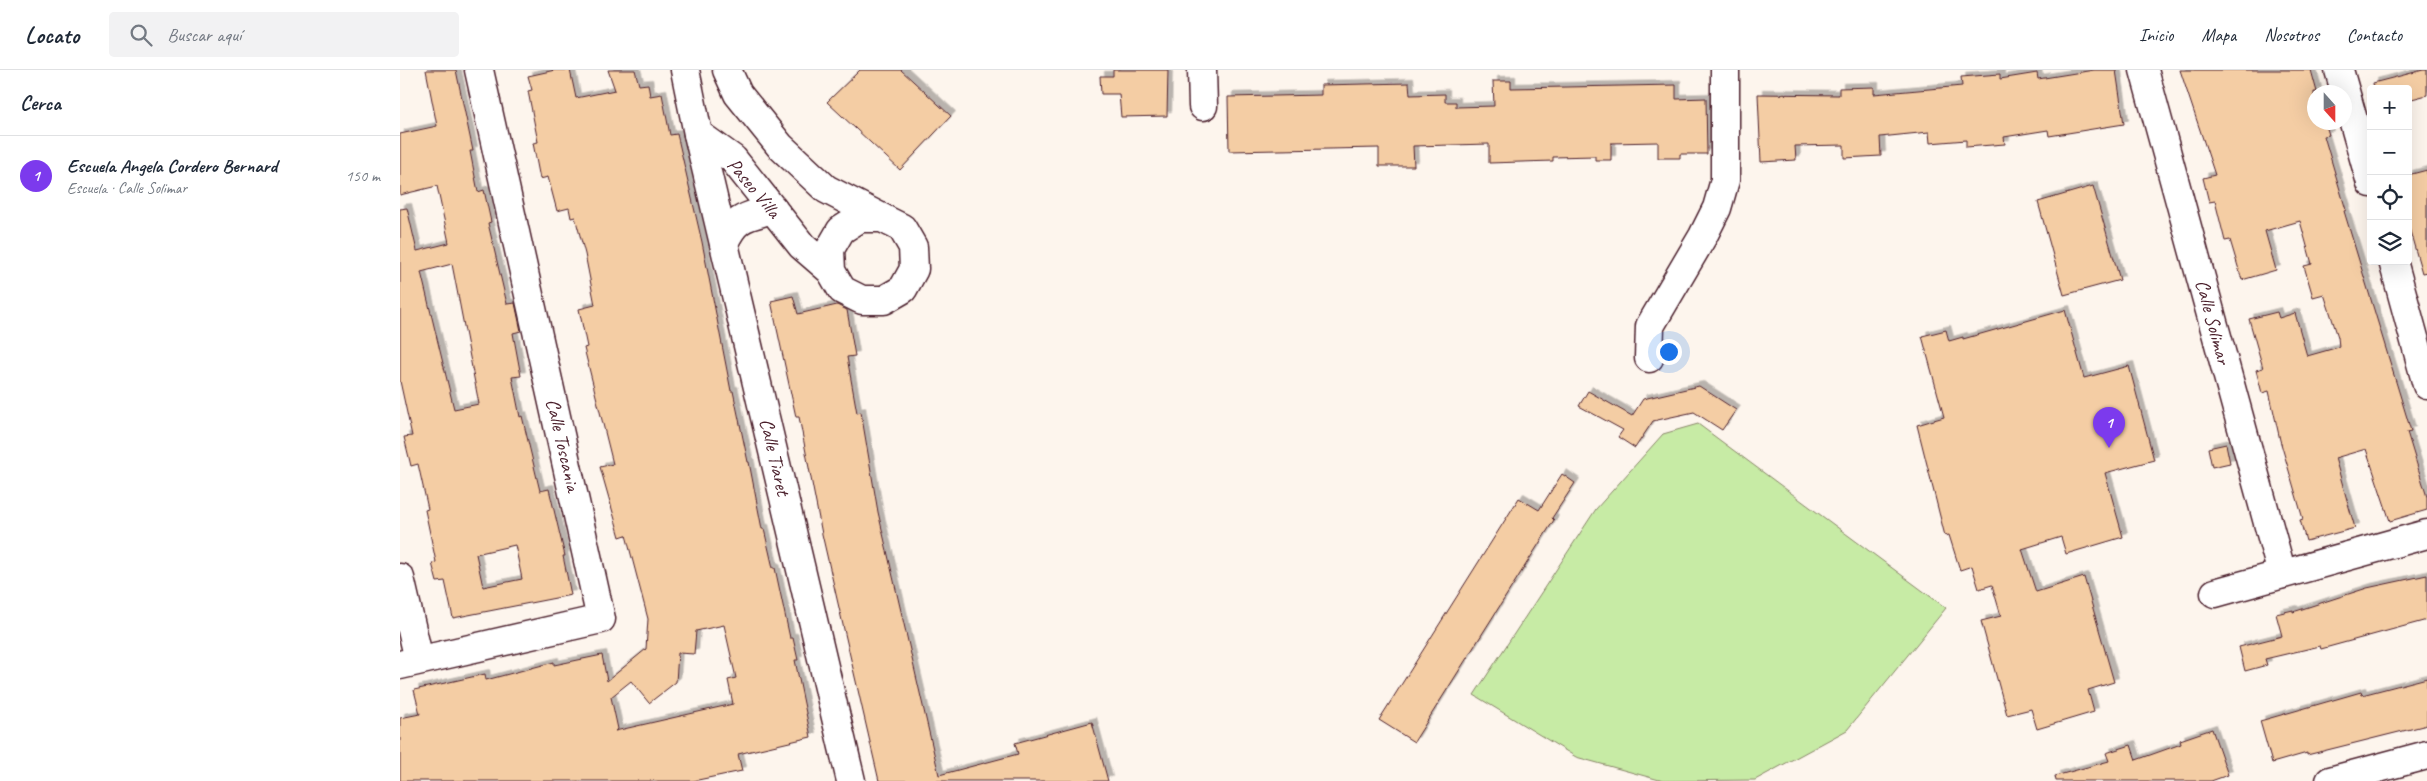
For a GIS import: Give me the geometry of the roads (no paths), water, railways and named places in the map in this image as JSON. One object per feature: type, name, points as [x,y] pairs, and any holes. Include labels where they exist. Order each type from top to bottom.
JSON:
[{"type":"street","name":"Calle Toscania","points":[[409,662],[601,619],[479,70]]},
{"type":"street","points":[[685,70],[698,134]]},
{"type":"street","name":"Paseo Villa","points":[[698,134],[732,159],[802,246],[831,271],[842,290],[862,300],[884,300],[903,288],[914,269],[913,247],[902,228],[826,189],[780,146],[738,94],[727,70]]},
{"type":"street","points":[[1202,70],[1203,106]]},
{"type":"street","points":[[1649,358],[1650,326],[1703,236],[1717,208],[1725,180],[1725,70]]},
{"type":"street","name":"Calle Solimar","points":[[2144,70],[2282,574]]},
{"type":"street","points":[[2339,70],[2369,175]]},
{"type":"street","name":"Calle Tiaret","points":[[698,134],[851,781]]},
{"type":"street","points":[[724,244],[732,227],[745,217],[773,209]]},
{"type":"street","points":[[831,271],[830,249],[841,230],[860,218],[882,218]]},
{"type":"street","points":[[2393,265],[2427,385]]},
{"type":"street","points":[[2215,592],[2427,534]]},
{"type":"street","points":[[400,578],[409,662]]},
{"type":"street","points":[[2331,781],[2427,755]]},
{"type":"place","name":"Escuela Angela Cordero Bernard","points":[[2109,448]]}]
